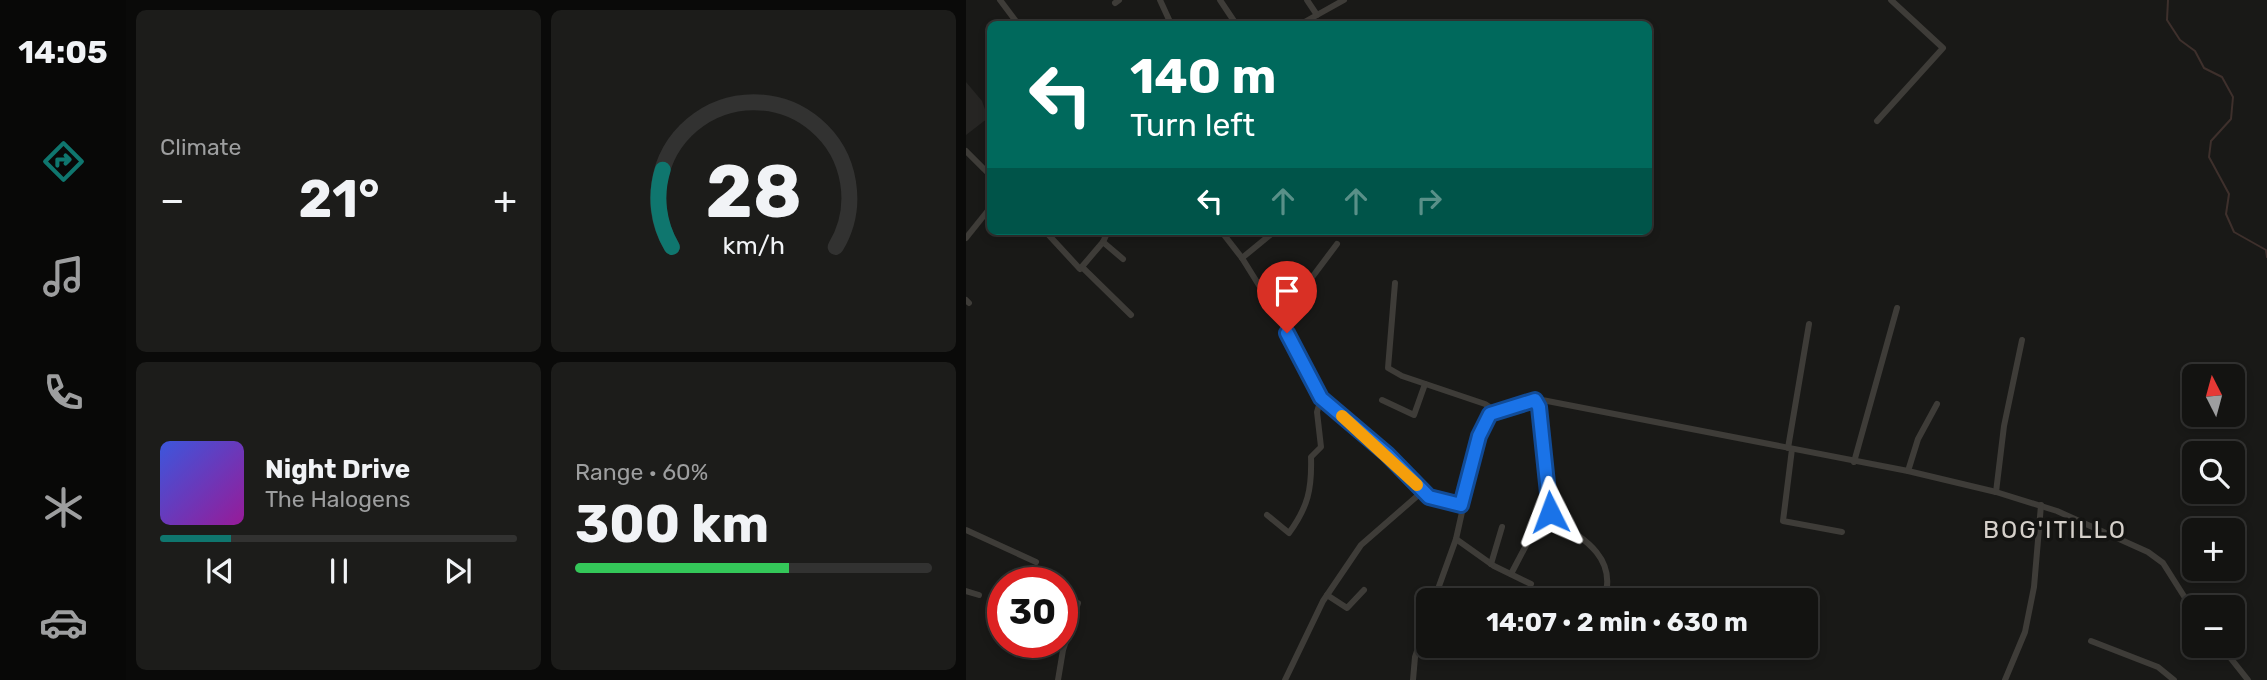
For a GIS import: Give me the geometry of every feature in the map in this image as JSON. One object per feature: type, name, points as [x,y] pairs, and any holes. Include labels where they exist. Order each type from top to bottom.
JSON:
[{"type":"street","points":[[1000,0],[1016,21]]},
{"type":"street","points":[[1160,0],[1170,21]]},
{"type":"street","points":[[1220,0],[1234,21]]},
{"type":"street","points":[[1307,0],[1317,15]]},
{"type":"street","points":[[1306,21],[1317,15],[1321,16],[1344,0]]},
{"type":"street","points":[[1877,121],[1943,48],[1891,0]]},
{"type":"street","points":[[966,150],[987,172]]},
{"type":"street","points":[[966,238],[987,212]]},
{"type":"street","points":[[1049,235],[1080,269],[1083,268],[1131,315]]},
{"type":"street","points":[[1083,268],[1106,235]]},
{"type":"street","points":[[1224,235],[1242,258],[1280,319],[1321,398],[1387,454],[1429,497],[1461,505]]},
{"type":"street","points":[[1242,258],[1270,235]]},
{"type":"street","points":[[1103,242],[1123,259]]},
{"type":"street","points":[[1280,319],[1293,310],[1304,288],[1337,244]]},
{"type":"street","points":[[1395,284],[1388,368],[1491,408],[1479,436],[1455,540],[1438,588]]},
{"type":"street","points":[[1854,462],[1897,309]]},
{"type":"street","points":[[1809,324],[1790,448],[1783,521],[1842,532]]},
{"type":"street","points":[[1996,492],[2004,426],[2022,340]]},
{"type":"street","points":[[1382,400],[1414,415],[1425,384]]},
{"type":"street","points":[[1267,515],[1289,533],[1313,485],[1311,457],[1321,451],[1317,412],[1321,398]]},
{"type":"street","points":[[1490,414],[1535,400],[1908,471],[1996,492],[2041,505],[2156,557],[2172,574],[2184,595]]},
{"type":"street","points":[[1535,400],[1539,407],[1549,484],[1550,512],[1546,515]]},
{"type":"street","points":[[1908,471],[1918,439],[1937,404]]},
{"type":"street","points":[[1285,680],[1327,594],[1361,545],[1423,491]]},
{"type":"street","points":[[2005,680],[2025,632],[2034,587],[2041,505]]},
{"type":"street","points":[[1511,574],[1539,514],[1546,515],[1597,551],[1609,588]]},
{"type":"street","points":[[1491,564],[1502,527]]},
{"type":"street","points":[[966,530],[1037,562]]},
{"type":"street","points":[[1455,540],[1491,564],[1531,584]]},
{"type":"street","points":[[1327,594],[1347,608],[1364,590]]},
{"type":"street","points":[[966,592],[979,595]]},
{"type":"street","points":[[1058,680],[1063,650],[1079,603]]},
{"type":"street","points":[[2091,641],[2158,667],[2174,680]]},
{"type":"street","points":[[1413,680],[1416,654]]},
{"type":"street","points":[[2231,658],[2248,680]]},
{"type":"shaded area","points":[[966,82],[982,101],[987,119],[966,135]]},
{"type":"waterway","points":[[2168,0],[2167,20],[2180,40],[2195,51],[2204,68],[2222,77],[2233,97],[2231,119],[2211,141],[2209,157],[2229,194],[2226,214],[2234,232],[2266,250],[2267,257]]},
{"type":"slow traffic","points":[[1342,416],[1387,454],[1417,485]]},
{"type":"district","name":"BOG'ITILLO","points":[[2055,530]]},
{"type":"route","points":[[1287,333],[1321,398],[1387,454],[1429,497],[1461,505],[1479,436],[1490,414],[1535,400],[1539,407],[1550,512]]}]
